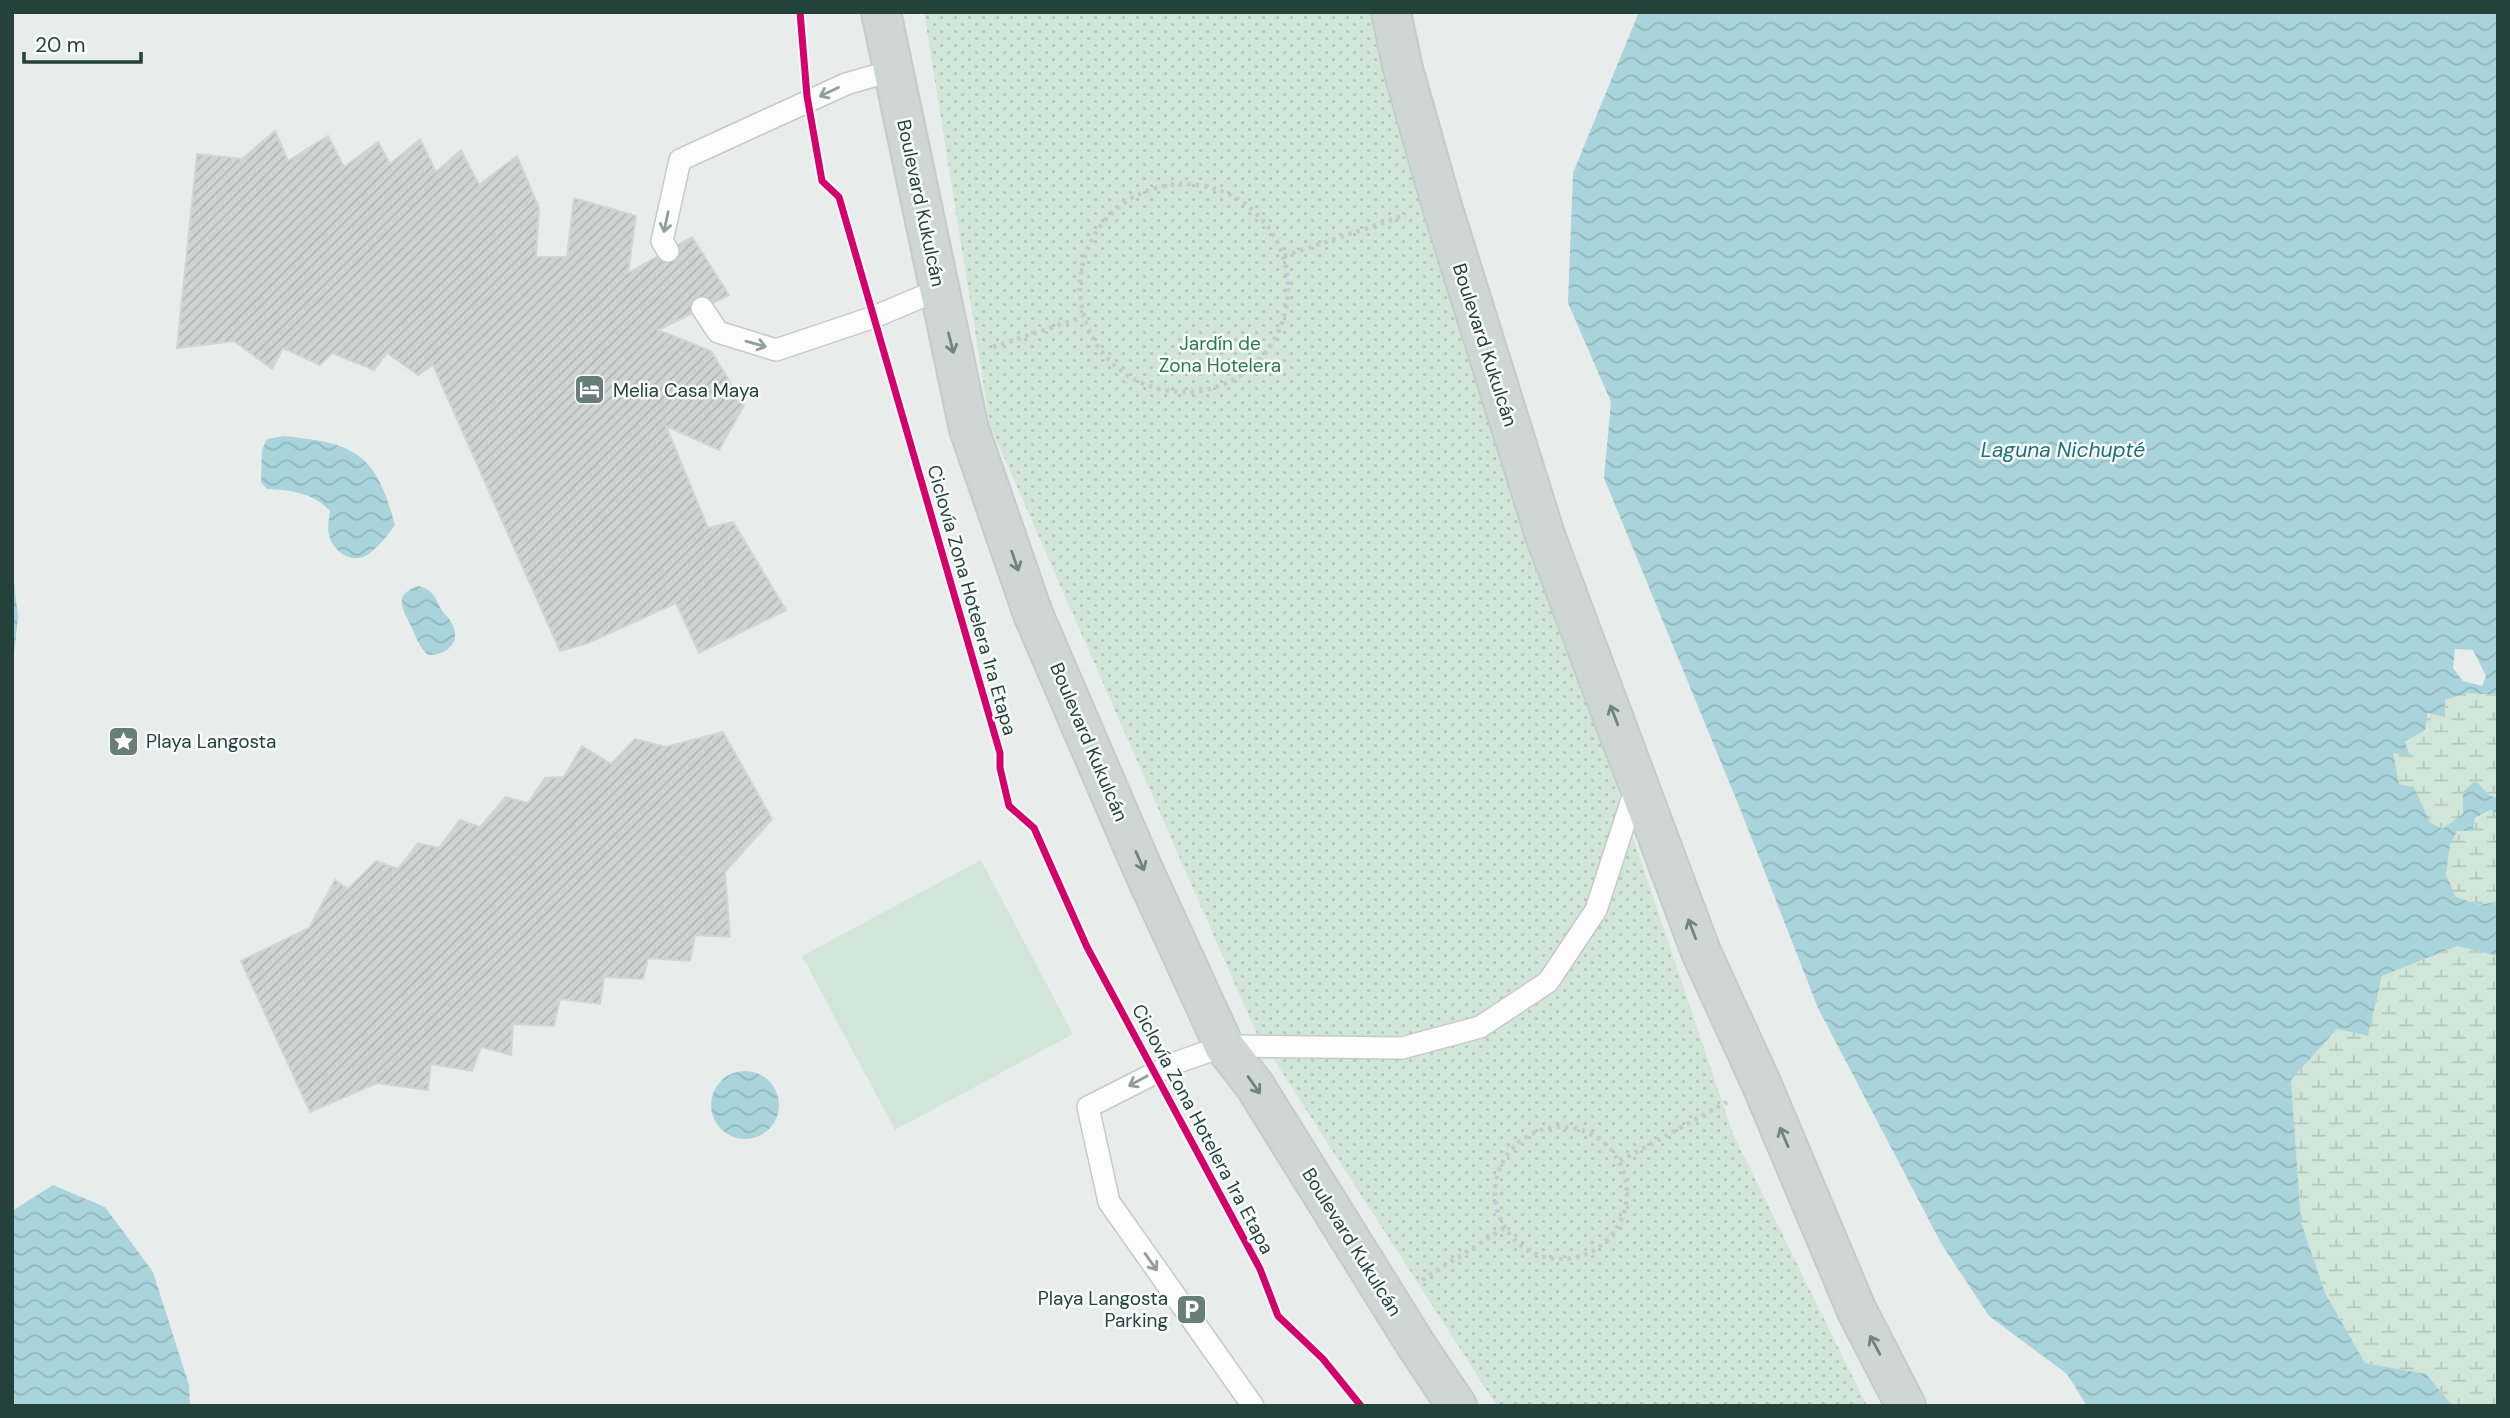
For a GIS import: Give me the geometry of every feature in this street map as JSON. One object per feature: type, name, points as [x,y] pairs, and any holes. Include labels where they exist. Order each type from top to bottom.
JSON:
[{"type":"main road","name":"Boulevard Kukulcán","points":[[881,12],[969,429],[1033,614],[1141,864],[1224,1046],[1255,1086],[1457,1406]]},
{"type":"main road","name":"Boulevard Kukulcán","points":[[1391,12],[1403,69],[1441,203],[1545,535],[1700,952],[1762,1083],[1857,1311],[1906,1406]]},
{"type":"lane","points":[[668,251],[662,241],[680,160],[846,84],[894,70]]},
{"type":"lane","points":[[702,308],[718,332],[776,350],[874,317],[938,290]]},
{"type":"lane","points":[[1253,1406],[1109,1202],[1088,1107],[1175,1063],[1224,1046],[1402,1048],[1480,1027],[1548,982],[1596,910],[1638,780]]},
{"type":"path","points":[[1193,183],[1232,195],[1264,220],[1284,256],[1289,298],[1277,338],[1251,370],[1214,390],[1174,394],[1134,381],[1102,354],[1083,317],[1079,276],[1091,238],[1117,206],[1153,187],[1193,183]]},
{"type":"path","points":[[1284,256],[1441,203]]},
{"type":"path","points":[[955,359],[1083,317]]},
{"type":"path","points":[[1620,1161],[1762,1083]]},
{"type":"path","points":[[1552,1126],[1579,1128],[1603,1141],[1620,1161],[1628,1186],[1625,1212],[1614,1235],[1594,1252],[1570,1260],[1545,1258],[1521,1247],[1504,1228],[1494,1202],[1496,1176],[1507,1152],[1527,1134],[1552,1126]]},
{"type":"path","points":[[1389,1302],[1504,1228]]},
{"type":"green space","name":"Jardín de Zona Hotelera","points":[[924,12],[1375,12],[1450,294],[1733,1134],[1867,1406],[1497,1406],[1256,1032],[990,425]]},
{"type":"green space","points":[[2467,693],[2498,695],[2498,798],[2489,795],[2475,780],[2463,792],[2463,814],[2442,829],[2430,822],[2414,787],[2399,784],[2392,752],[2424,730],[2430,714],[2438,704]]},
{"type":"green space","points":[[2490,810],[2498,814],[2498,901],[2480,905],[2456,897],[2446,875],[2450,845],[2457,831]]},
{"type":"green space","points":[[981,860],[1073,1034],[895,1130],[802,956]]},
{"type":"green space","points":[[2457,946],[2498,956],[2498,1406],[2453,1406],[2426,1374],[2365,1363],[2325,1293],[2301,1222],[2291,1080],[2337,1029],[2368,1036],[2382,976]]},
{"type":"water","name":"Laguna Nichupté","points":[[1639,12],[2498,12],[2498,695],[2467,693],[2445,700],[2445,717],[2428,713],[2425,730],[2405,742],[2410,757],[2393,753],[2399,784],[2414,787],[2430,822],[2442,829],[2463,814],[2463,792],[2475,780],[2489,795],[2498,798],[2498,814],[2490,810],[2475,818],[2473,831],[2457,831],[2450,845],[2446,875],[2456,897],[2480,905],[2498,901],[2498,956],[2457,946],[2382,976],[2368,1036],[2337,1029],[2291,1080],[2301,1222],[2325,1293],[2365,1363],[2426,1374],[2453,1406],[2087,1406],[2067,1374],[1989,1316],[1941,1243],[1818,1008],[1741,811],[1604,478],[1611,402],[1568,303],[1573,173]],"holes":[[[2455,649],[2473,650],[2486,676],[2482,686],[2463,681],[2453,668]]]},
{"type":"water","points":[[284,436],[345,448],[359,456],[370,467],[380,482],[395,525],[372,551],[357,558],[341,553],[330,539],[330,511],[324,505],[301,494],[267,489],[261,482],[262,450],[267,439]]},
{"type":"water","points":[[12,563],[18,618],[12,671]]},
{"type":"water","points":[[418,586],[433,594],[454,629],[451,646],[435,655],[428,655],[418,642],[403,608],[402,598]]},
{"type":"water","points":[[745,1071],[758,1074],[769,1081],[776,1092],[779,1105],[776,1118],[769,1129],[758,1136],[745,1139],[732,1136],[721,1129],[714,1118],[711,1105],[714,1092],[721,1081],[732,1074]]},
{"type":"water","points":[[53,1185],[105,1207],[153,1272],[189,1385],[190,1406],[12,1406],[12,1211]]},
{"type":"building","name":"Melia Casa Maya","points":[[275,131],[288,161],[328,136],[344,167],[378,142],[390,164],[420,139],[436,172],[461,150],[479,185],[517,156],[539,208],[536,257],[567,257],[574,198],[636,216],[628,273],[692,237],[729,295],[658,330],[711,351],[744,405],[719,450],[666,426],[708,528],[733,522],[786,610],[699,653],[676,603],[588,643],[560,651],[433,365],[418,375],[387,353],[374,370],[332,353],[320,365],[283,348],[272,369],[234,341],[177,348],[197,154],[242,159]]},
{"type":"building","points":[[723,732],[772,819],[725,872],[730,937],[695,935],[690,961],[648,958],[643,979],[604,977],[600,1004],[560,999],[554,1026],[513,1024],[511,1055],[481,1047],[472,1071],[431,1064],[428,1090],[377,1083],[310,1112],[241,961],[309,928],[335,880],[348,889],[376,861],[398,869],[418,843],[439,848],[460,820],[480,827],[506,797],[528,803],[545,778],[564,777],[582,746],[611,764],[635,739],[666,747]]},
{"type":"cycle path","name":"Ciclovía Zona Hotelera 1ra Etapa","points":[[800,12],[807,96],[822,181],[839,197],[1000,753],[1000,768],[1009,806],[1034,828],[1087,947],[1260,1269],[1278,1316],[1323,1359],[1361,1406]]},
{"type":"place","name":"Melia Casa Maya","points":[[590,390]]},
{"type":"place","name":"Playa Langosta","points":[[123,741]]},
{"type":"place","name":"Playa Langosta Parking","points":[[1191,1309]]}]
